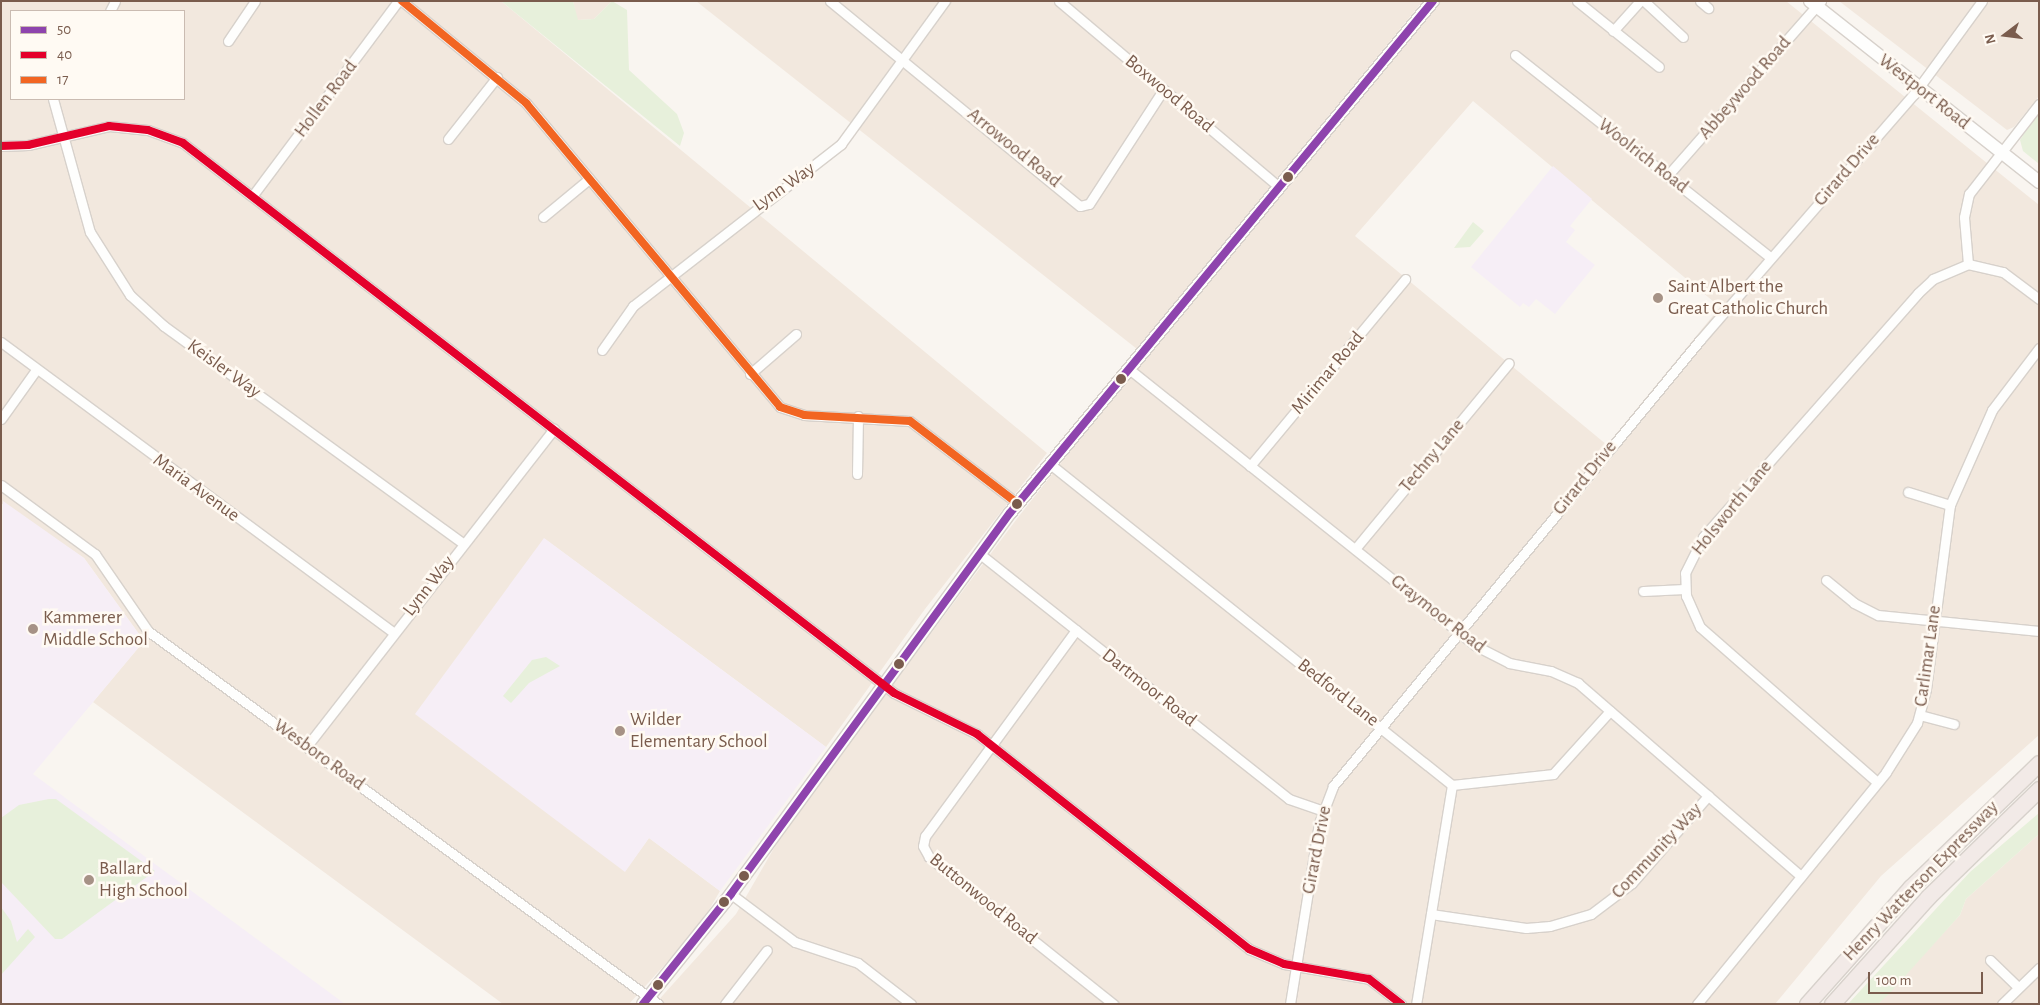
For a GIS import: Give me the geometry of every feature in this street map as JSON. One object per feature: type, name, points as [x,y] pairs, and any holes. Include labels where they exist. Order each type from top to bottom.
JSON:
[{"type":"highway","points":[[1992,806],[2039,754]]},
{"type":"highway","name":"Henry Watterson Expressway","points":[[1807,1004],[1901,898],[1992,806],[2039,762]]},
{"type":"highway","name":"Henry Watterson Expressway","points":[[1832,1004],[1978,847],[2039,789]]},
{"type":"highway","points":[[1978,847],[2039,801]]},
{"type":"main road","points":[[650,1002],[1018,504],[1433,1]]},
{"type":"main road","name":"Westport Road","points":[[1816,3],[1918,87],[2039,182]]},
{"type":"street","points":[[228,40],[255,1]]},
{"type":"street","points":[[400,1],[526,103],[771,399],[791,412],[858,416],[916,423],[1018,504]]},
{"type":"street","name":"Hollen Road","points":[[253,195],[400,1]]},
{"type":"street","name":"Arrowood Road","points":[[830,1],[904,58],[1080,206],[1089,204],[1163,90]]},
{"type":"street","name":"Lynn Way","points":[[602,350],[622,317],[670,277],[841,144],[945,1]]},
{"type":"street","name":"Boxwood Road","points":[[1059,1],[1279,187]]},
{"type":"street","points":[[1577,1],[1659,67]]},
{"type":"street","points":[[1613,31],[1642,1],[1683,37]]},
{"type":"street","points":[[1700,1],[1708,8]]},
{"type":"street","name":"Girard Drive","points":[[1290,1004],[1323,811],[1333,786],[1770,256],[1918,87],[1982,1]]},
{"type":"street","name":"Abbeywood Road","points":[[1668,175],[1816,3]]},
{"type":"street","name":"Woolrich Road","points":[[1515,56],[1770,256]]},
{"type":"street","points":[[448,139],[497,78]]},
{"type":"street","name":"Keisler Way","points":[[53,100],[90,232],[130,295],[166,327],[463,543]]},
{"type":"street","points":[[2039,104],[1976,180],[1966,202],[1968,264],[2003,272],[2039,299]]},
{"type":"street","points":[[1,146],[28,145],[62,134],[109,126],[166,135],[253,195],[884,684],[909,702],[967,728],[992,746],[1248,949],[1296,966],[1369,979],[1401,1004]]},
{"type":"street","points":[[543,217],[589,179]]},
{"type":"street","name":"Holsworth Lane","points":[[1685,589],[1689,560],[1703,537],[1925,285],[1968,264]]},
{"type":"street","name":"Mirimar Road","points":[[1250,466],[1405,279]]},
{"type":"street","points":[[750,374],[796,334]]},
{"type":"street","name":"Maria Avenue","points":[[1,342],[36,370],[393,632]]},
{"type":"street","name":"Carlimar Lane","points":[[1697,1004],[1900,753],[1920,715],[1950,505],[1992,410],[2039,348]]},
{"type":"street","name":"Techny Lane","points":[[1355,549],[1509,363]]},
{"type":"street","name":"Graymoor Road","points":[[1128,369],[1459,632],[1492,656],[1571,679],[1801,876]]},
{"type":"street","points":[[1,419],[36,370]]},
{"type":"street","points":[[857,474],[858,416]]},
{"type":"street","name":"Lynn Way","points":[[307,746],[393,632],[554,429]]},
{"type":"street","name":"Bedford Lane","points":[[1050,464],[1452,785]]},
{"type":"street","name":"Wesboro Road","points":[[1,485],[95,554],[148,631],[307,746],[650,1002]]},
{"type":"street","points":[[1908,492],[1950,505]]},
{"type":"street","name":"Dartmoor Road","points":[[980,554],[1289,799],[1323,811]]},
{"type":"street","points":[[1826,580],[1867,610],[1934,622],[2039,630]]},
{"type":"street","points":[[1643,591],[1685,589],[1704,631],[1877,782]]},
{"type":"street","name":"Buttonwood Road","points":[[1076,630],[925,836],[925,851],[1113,1004]]},
{"type":"street","points":[[1416,1004],[1452,785],[1553,774],[1610,711]]},
{"type":"street","points":[[1920,715],[1954,724]]},
{"type":"street","name":"Community Way","points":[[1431,914],[1526,928],[1550,926],[1591,914],[1632,883],[1708,796]]},
{"type":"street","points":[[731,894],[795,942],[858,963],[911,1004]]},
{"type":"street","points":[[725,1004],[767,950]]},
{"type":"street","points":[[1990,960],[2018,986]]},
{"type":"street","points":[[2002,1004],[2018,986],[2039,968]]},
{"type":"shaded area","points":[[1,1],[501,1],[1047,453],[925,609],[826,747],[545,539],[625,871],[649,838],[720,891],[699,927],[629,1004],[503,1004],[93,702],[144,641],[84,558],[1,503]]},
{"type":"shaded area","points":[[573,1],[612,1],[594,19],[577,20]]},
{"type":"shaded area","points":[[696,1],[1423,1],[1137,349]]},
{"type":"shaded area","points":[[1438,1],[1786,1],[2039,205],[2039,735],[1881,876],[1775,1004],[655,1004],[736,914],[788,824],[1016,520],[1168,327]],"holes":[[[1473,101],[1720,307],[1607,445],[1355,236]]]},
{"type":"shaded area","points":[[1839,1],[2039,1],[2039,96],[2014,127],[2007,130]]},
{"type":"shaded area","points":[[1553,166],[1592,199],[1570,226],[1575,230],[1566,242],[1595,265],[1555,314],[1536,299],[1529,307],[1523,303],[1520,307],[1471,267]]},
{"type":"shaded area","name":"Ballard High School","points":[[3,501],[84,558],[144,641],[33,774],[345,1004],[1,1004]]},
{"type":"shaded area","name":"Wilder Elementary School","points":[[544,538],[826,747],[720,891],[649,838],[625,872],[415,714]]},
{"type":"shaded area","points":[[2039,834],[2039,1004],[1878,1004],[1960,915],[1966,899]]},
{"type":"green space","points":[[501,1],[573,1],[578,20],[594,19],[612,1],[627,10],[629,70],[677,114],[684,133],[680,146]]},
{"type":"green space","points":[[2039,110],[2039,164],[2023,151],[2020,140]]},
{"type":"green space","points":[[1473,222],[1484,231],[1470,247],[1454,248]]},
{"type":"green space","points":[[546,657],[560,666],[529,683],[511,703],[503,696],[532,660]]},
{"type":"green space","points":[[56,799],[155,871],[62,939],[55,939],[1,882],[1,818],[19,805]]},
{"type":"green space","points":[[2039,813],[2039,834],[1966,899],[1960,915],[1889,994],[1878,1004],[1848,1004],[1970,872]]},
{"type":"green space","points":[[1,907],[11,921],[17,942],[28,929],[35,937],[1,975]]},
{"type":"transit line","name":"17","points":[[402,1],[526,103],[780,407],[804,415],[910,421],[1018,504]]},
{"type":"transit line","name":"50","points":[[643,1004],[731,894],[1010,513],[1433,1]]},
{"type":"transit line","name":"40","points":[[1,146],[28,145],[109,126],[148,130],[183,143],[894,693],[977,734],[1249,949],[1284,964],[1369,979],[1401,1004]]},
{"type":"place","name":"Saint Albert the Great Catholic Church","points":[[1658,298]]},
{"type":"place","name":"Kammerer Middle School","points":[[33,629]]},
{"type":"place","name":"Wilder Elementary School","points":[[620,731]]},
{"type":"place","name":"Ballard High School","points":[[89,880]]}]
